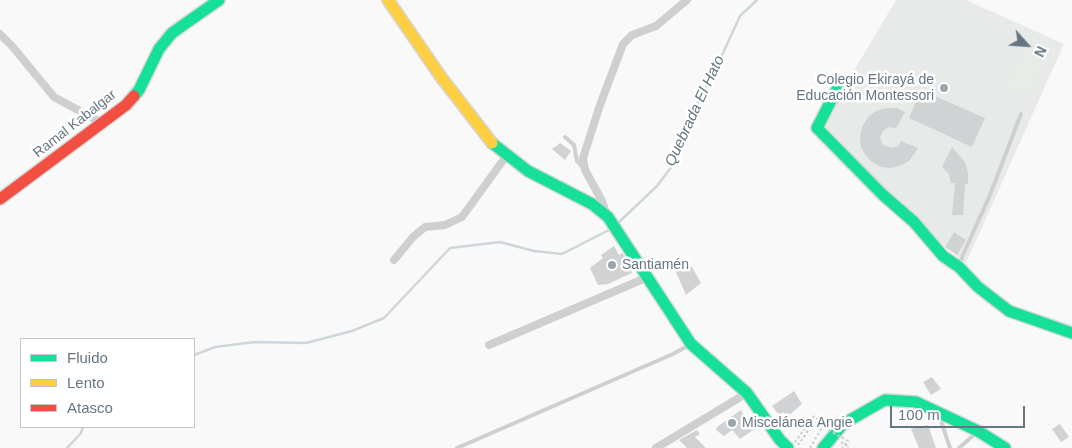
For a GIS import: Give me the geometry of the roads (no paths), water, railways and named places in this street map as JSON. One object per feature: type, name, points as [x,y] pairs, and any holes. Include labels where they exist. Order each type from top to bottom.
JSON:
[{"type":"street","name":"Ramal Kabalgar","points":[[0,199],[126,105],[139,90],[159,49],[172,33],[219,0]]},
{"type":"street","points":[[388,0],[441,77],[494,145],[528,171],[592,204],[612,223]]},
{"type":"street","points":[[687,0],[679,3],[656,26],[632,35],[623,44],[583,158],[585,170],[612,223],[691,344],[747,393],[780,440],[788,448]]},
{"type":"street","points":[[0,34],[54,97],[102,124]]},
{"type":"street","points":[[841,81],[817,128],[883,195],[914,222],[943,256],[959,267],[978,287],[1009,311],[1072,333]]},
{"type":"street","points":[[394,260],[413,237],[425,227],[445,225],[462,217],[507,155]]},
{"type":"street","points":[[489,344],[648,277]]},
{"type":"street","points":[[656,448],[747,393]]},
{"type":"street","points":[[823,448],[843,424],[885,400],[916,402],[978,431],[1005,448]]},
{"type":"lane","points":[[959,267],[965,249],[990,195],[1021,114]]},
{"type":"lane","points":[[566,137],[574,145],[577,161],[585,170]]},
{"type":"lane","points":[[457,448],[673,354],[691,344]]},
{"type":"lane","points":[[937,411],[950,448]]},
{"type":"lane","points":[[960,448],[978,431]]},
{"type":"waterway","name":"Quebrada El Hato","points":[[617,224],[657,186],[675,162],[688,121],[740,16],[757,0]]},
{"type":"waterway","name":"Quebrada El Hato","points":[[195,355],[215,347],[255,342],[306,343],[352,331],[384,318],[450,248],[500,242],[534,251],[562,254],[611,229]]},
{"type":"waterway","name":"Quebrada El Hato","points":[[67,448],[81,433],[83,428]]},
{"type":"place","name":"Colegio Ekirayá de Educación Montessori","points":[[944,88]]},
{"type":"place","name":"Santiamén","points":[[612,265]]},
{"type":"place","name":"Miscelánea Angie","points":[[732,423]]}]
